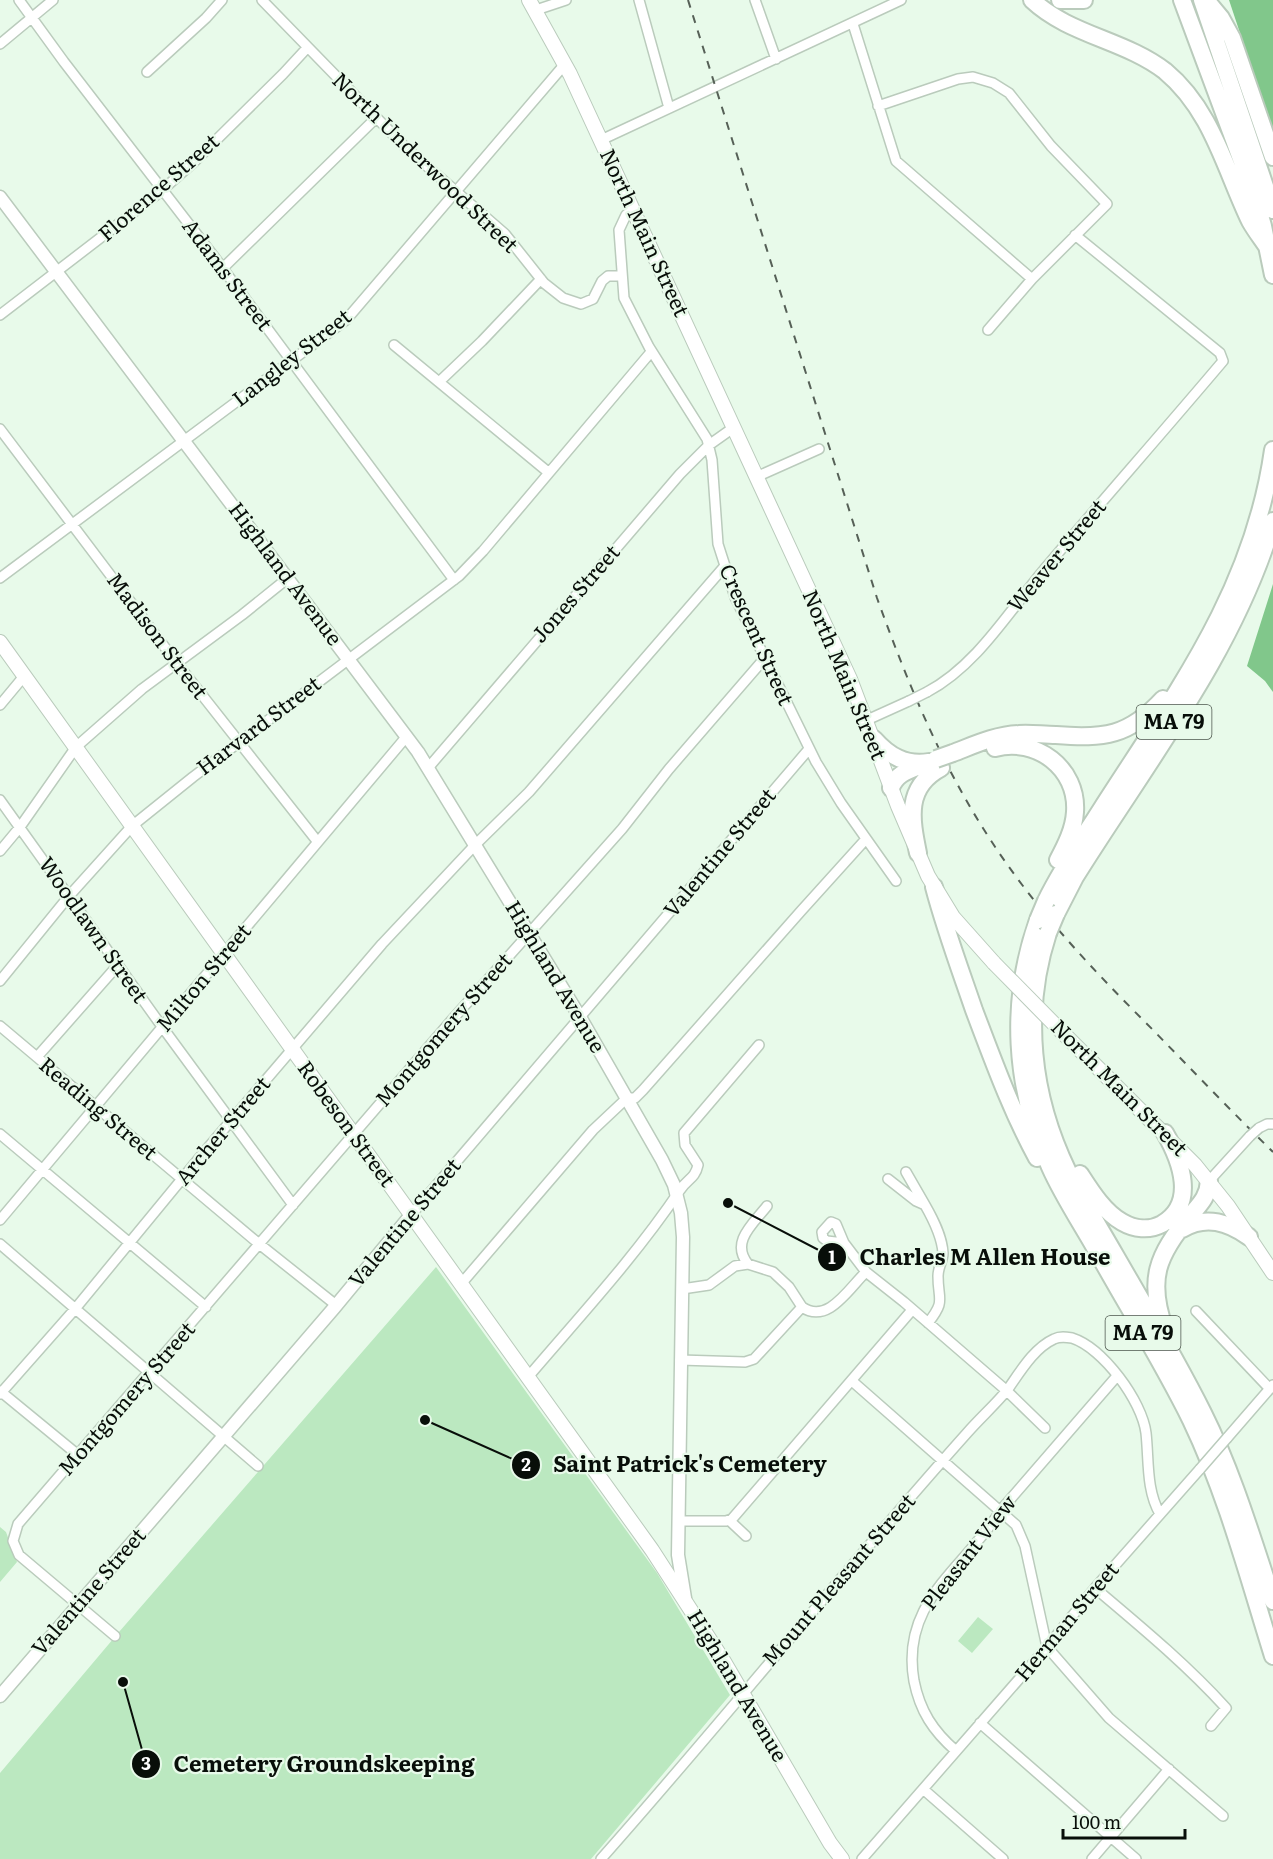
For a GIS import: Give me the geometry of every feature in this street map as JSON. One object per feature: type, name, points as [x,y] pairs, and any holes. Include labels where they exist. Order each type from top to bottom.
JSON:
[{"type":"highway","points":[[1032,0],[1060,20],[1144,57],[1178,83],[1207,122],[1251,222],[1268,248]]},
{"type":"highway","points":[[1060,0],[1084,0]]},
{"type":"highway","points":[[1182,0],[1253,191],[1273,275]]},
{"type":"highway","points":[[1204,0],[1230,32],[1273,157]]},
{"type":"highway","points":[[1204,0],[1273,210]]},
{"type":"highway","name":"MA 79","points":[[1273,450],[1267,491],[1252,541],[1233,590],[1203,649],[1065,867],[1048,904],[1048,933],[1037,979],[1033,1015],[1033,1045],[1039,1088],[1051,1131],[1072,1179],[1189,1386],[1215,1437],[1227,1465],[1273,1600]]},
{"type":"highway","name":"MA 79","points":[[1273,520],[1253,579],[1225,639],[1075,877],[1035,916],[1028,934],[1018,1027],[1021,1071],[1027,1100],[1048,1162],[1178,1396],[1205,1451],[1227,1506],[1273,1656]]},
{"type":"highway","points":[[955,758],[992,738],[1011,734],[1092,737],[1119,731],[1136,723],[1157,706],[1203,649]]},
{"type":"highway","points":[[874,739],[902,761],[935,763]]},
{"type":"highway","points":[[891,788],[900,774],[995,748],[1018,746],[1042,752],[1054,761],[1066,776],[1075,801],[1075,820],[1048,904]]},
{"type":"highway","points":[[918,853],[913,828],[914,798],[935,763]]},
{"type":"highway","points":[[934,887],[953,951],[1006,1095],[1045,1173],[1084,1230]]},
{"type":"highway","points":[[1039,1088],[1080,1174],[1098,1200],[1112,1215],[1127,1225],[1142,1229],[1158,1226],[1174,1215],[1198,1188],[1209,1180]]},
{"type":"highway","points":[[1165,1134],[1178,1161],[1183,1180],[1182,1198],[1174,1215]]},
{"type":"highway","points":[[1189,1386],[1165,1329],[1157,1296],[1159,1264],[1174,1235],[1206,1197],[1209,1180]]},
{"type":"highway","points":[[1174,1235],[1189,1225],[1209,1221],[1228,1225],[1249,1237]]},
{"type":"main road","name":"North Main Street","points":[[533,5],[565,64],[601,140],[850,679],[891,788],[934,887],[961,927],[994,963],[1209,1180],[1273,1273]]},
{"type":"main road","name":"Robeson Street","points":[[0,642],[652,1550],[689,1608]]},
{"type":"main road","name":"Highland Avenue","points":[[689,1608],[830,1843],[842,1859]]},
{"type":"street","name":"Adams Street","points":[[19,0],[223,268],[454,580]]},
{"type":"street","points":[[0,44],[53,0]]},
{"type":"street","points":[[147,72],[206,18],[222,0]]},
{"type":"street","name":"North Underwood Street","points":[[262,0],[375,119],[456,193],[491,220],[541,279],[563,298],[581,304],[593,299],[602,281],[608,276],[622,276]]},
{"type":"street","points":[[533,5],[566,0]]},
{"type":"street","points":[[639,0],[669,108]]},
{"type":"street","points":[[755,0],[776,59]]},
{"type":"street","points":[[601,140],[901,0]]},
{"type":"street","points":[[853,24],[896,161],[1032,279]]},
{"type":"street","name":"Florence Street","points":[[0,315],[163,190],[284,74],[307,48]]},
{"type":"street","name":"Langley Street","points":[[0,578],[346,320],[565,64]]},
{"type":"street","points":[[878,106],[958,79],[973,76],[993,83],[1009,93],[1051,146],[1107,204],[1032,279],[988,330]]},
{"type":"street","points":[[223,268],[375,119]]},
{"type":"street","name":"Highland Avenue","points":[[0,197],[407,736],[579,1017],[662,1160],[676,1195],[682,1227],[679,1568],[682,1590],[689,1608]]},
{"type":"street","name":"Crescent Street","points":[[633,209],[626,215],[619,230],[624,298],[651,352],[705,433],[709,446],[718,544],[735,597],[809,749],[841,802],[896,881]]},
{"type":"street","name":"Weaver Street","points":[[867,720],[927,692],[950,678],[977,652],[1025,592],[1223,361],[1220,353],[1075,235]]},
{"type":"street","points":[[440,381],[482,342],[541,279]]},
{"type":"street","points":[[394,345],[548,472]]},
{"type":"street","name":"Harvard Street","points":[[0,981],[69,896],[132,826],[238,742],[454,580],[483,550],[651,352]]},
{"type":"street","name":"Jones Street","points":[[428,768],[634,526],[709,446],[734,428]]},
{"type":"street","name":"Madison Street","points":[[0,429],[177,664],[317,841]]},
{"type":"street","points":[[756,477],[819,449]]},
{"type":"street","name":"Archer Street","points":[[1,1392],[75,1309],[382,944],[475,845],[529,792],[724,567]]},
{"type":"street","points":[[0,850],[20,827],[76,747],[142,689],[288,578]]},
{"type":"street","name":"Montgomery Street","points":[[79,1604],[25,1562],[16,1551],[13,1541],[18,1524],[528,933],[622,829],[669,769],[764,659]]},
{"type":"street","points":[[0,705],[25,675]]},
{"type":"street","name":"Milton Street","points":[[0,1220],[407,736]]},
{"type":"street","name":"Valentine Street","points":[[0,1696],[809,749]]},
{"type":"street","name":"Woodlawn Street","points":[[0,800],[293,1205]]},
{"type":"street","points":[[461,1284],[593,1130],[627,1098],[635,1098],[643,1090],[866,839]]},
{"type":"street","points":[[38,1057],[118,965]]},
{"type":"street","name":"Reading Street","points":[[0,1026],[260,1245],[336,1305]]},
{"type":"street","points":[[528,1377],[644,1241],[676,1195],[696,1174],[698,1165],[685,1145],[684,1133],[759,1045]]},
{"type":"street","points":[[1209,1180],[1259,1128],[1273,1124]]},
{"type":"street","points":[[0,1134],[206,1307]]},
{"type":"street","points":[[906,1172],[938,1232],[943,1251],[938,1276],[941,1301],[939,1308],[928,1323]]},
{"type":"street","points":[[888,1179],[916,1201],[925,1205]]},
{"type":"street","points":[[748,1264],[741,1253],[742,1240],[767,1206]]},
{"type":"street","points":[[0,1244],[258,1466]]},
{"type":"street","points":[[844,1244],[866,1272],[1006,1390],[1045,1428]]},
{"type":"street","points":[[682,1289],[709,1285],[735,1266],[748,1264],[773,1272],[789,1287],[802,1306],[808,1311],[818,1312],[830,1309],[866,1272]]},
{"type":"street","points":[[680,1360],[745,1362],[754,1359],[802,1306]]},
{"type":"street","points":[[729,1521],[912,1310]]},
{"type":"street","points":[[1196,1311],[1272,1387]]},
{"type":"street","name":"Mount Pleasant Street","points":[[605,1858],[742,1694],[1006,1390],[1022,1368],[1042,1348],[1061,1337],[1076,1340],[1104,1360],[1117,1376]]},
{"type":"street","points":[[1117,1376],[1136,1403],[1146,1431],[1154,1503],[1160,1514]]},
{"type":"street","name":"Pleasant View","points":[[956,1751],[927,1720],[919,1703],[912,1663],[913,1641],[918,1620],[938,1588],[990,1527],[1001,1510],[1117,1376]]},
{"type":"street","points":[[852,1381],[1016,1525],[1020,1533],[1047,1647],[1109,1718],[1223,1816]]},
{"type":"street","name":"Herman Street","points":[[862,1859],[1047,1647],[1095,1588],[1272,1387]]},
{"type":"street","points":[[1,1392],[78,1455]]},
{"type":"street","points":[[679,1521],[729,1521],[746,1536]]},
{"type":"street","points":[[1095,1588],[1209,1689],[1226,1708],[1211,1726]]},
{"type":"street","points":[[79,1604],[115,1636]]},
{"type":"street","points":[[980,1723],[1136,1859]]},
{"type":"street","points":[[1092,1859],[1169,1769]]},
{"type":"street","points":[[923,1789],[1003,1859]]},
{"type":"shaded area","points":[[1229,0],[1273,0],[1273,132]]},
{"type":"shaded area","points":[[1273,584],[1273,692],[1265,681],[1247,666]]},
{"type":"shaded area","points":[[436,1267],[657,1573],[730,1695],[591,1859],[0,1859],[0,1773],[119,1632]]},
{"type":"shaded area","points":[[0,1527],[6,1532],[17,1562],[0,1582]]},
{"type":"shaded area","points":[[978,1617],[993,1629],[972,1653],[958,1641]]},
{"type":"railway","points":[[688,0],[877,598],[900,660],[940,750],[988,836],[1044,913],[1108,984],[1273,1152]]},
{"type":"place","name":"Charles M Allen House","points":[[728,1203]]},
{"type":"place","name":"Saint Patrick's Cemetery","points":[[425,1420]]},
{"type":"place","name":"Cemetery Groundskeeping","points":[[123,1682]]}]
